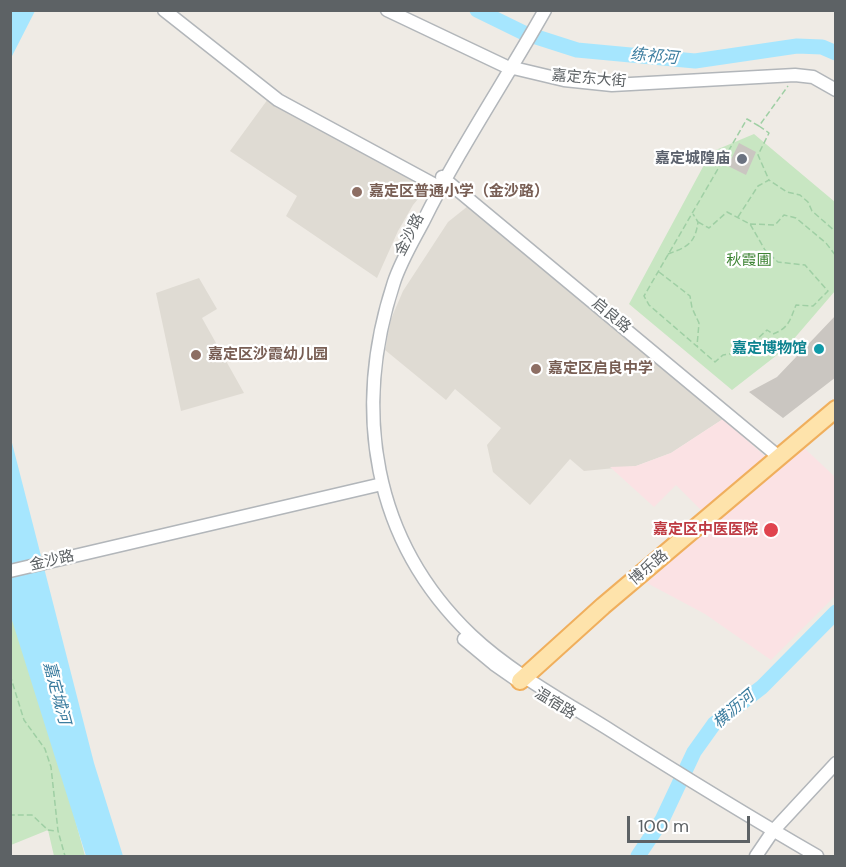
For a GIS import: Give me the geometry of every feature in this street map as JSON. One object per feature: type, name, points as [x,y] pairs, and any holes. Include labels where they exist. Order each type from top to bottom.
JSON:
[{"type":"main road","name":"博乐路","points":[[523,679],[603,606],[836,409]]},
{"type":"street","name":"启良路","points":[[164,10],[278,100],[441,181],[779,457]]},
{"type":"street","name":"嘉定东大街","points":[[387,10],[509,67],[564,80],[612,85],[795,75],[813,77],[836,90]]},
{"type":"street","name":"金沙路","points":[[10,571],[378,485],[366,413],[368,362],[379,314],[393,269],[441,181],[509,67],[537,10]]},
{"type":"street","points":[[509,67],[545,10]]},
{"type":"street","points":[[378,485],[411,560],[430,588],[473,637],[523,679],[804,856]]},
{"type":"street","points":[[756,856],[771,834],[836,763]]},
{"type":"street","points":[[771,834],[817,856]]},
{"type":"path","points":[[759,126],[795,75]]},
{"type":"path","points":[[750,224],[765,250],[778,262],[806,266],[828,291],[813,306],[796,305],[783,330],[773,334],[767,330],[743,352],[723,355],[715,362],[649,305],[644,296],[747,119],[769,133],[758,155],[769,180],[787,192],[800,195],[808,202],[812,211],[836,232]]},
{"type":"path","points":[[738,217],[758,186],[769,180]]},
{"type":"path","points":[[692,213],[698,222],[709,228],[727,212],[750,224],[775,225],[784,215],[796,218],[826,243],[836,256]]},
{"type":"path","points":[[668,254],[687,248],[696,234],[698,222]]},
{"type":"path","points":[[658,272],[690,296],[692,308],[699,323],[697,346]]},
{"type":"path","points":[[10,675],[24,720],[45,749],[51,768],[58,831],[65,856]]},
{"type":"path","points":[[10,818],[11,815],[32,815],[48,830],[58,831]]},
{"type":"shaded area","name":"嘉定区普通小学（金沙路）","points":[[268,99],[428,187],[413,205],[398,231],[377,278],[286,216],[297,196],[230,151]]},
{"type":"shaded area","name":"嘉定区启良中学","points":[[468,206],[723,419],[671,453],[636,466],[584,471],[570,459],[530,505],[493,472],[487,445],[501,428],[455,389],[446,400],[385,350],[391,319],[403,291],[448,222]]},
{"type":"shaded area","name":"嘉定区沙霞幼儿园","points":[[199,278],[217,309],[202,318],[244,393],[181,411],[156,293]]},
{"type":"shaded area","name":"嘉定区中医医院","points":[[723,419],[766,457],[702,511],[676,485],[654,507],[610,467],[636,466],[671,453]]},
{"type":"shaded area","name":"嘉定区中医医院","points":[[800,444],[835,477],[835,596],[771,660],[705,614],[647,583]]},
{"type":"green space","name":"秋霞圃","points":[[754,134],[835,202],[835,291],[786,348],[732,390],[629,304],[711,152]]},
{"type":"green space","points":[[10,609],[59,760],[85,856],[54,856],[48,830],[11,845]]},
{"type":"water","points":[[10,11],[35,11],[11,58]]},
{"type":"water","name":"嘉定城河","points":[[10,435],[94,763],[123,856],[86,856],[11,617]]},
{"type":"building","name":"嘉定城隍庙","points":[[739,143],[756,152],[746,175],[728,166]]},
{"type":"building","name":"嘉定博物馆","points":[[836,315],[836,377],[783,418],[749,392],[777,377]]},
{"type":"waterway","name":"练祁河","points":[[477,10],[524,33],[577,50],[695,61],[797,46],[822,47],[836,53]]},
{"type":"waterway","name":"横沥河","points":[[638,856],[662,820],[694,752],[714,724],[762,687],[836,612]]},
{"type":"place","name":"嘉定城隍庙","points":[[742,159]]},
{"type":"place","name":"嘉定区普通小学（金沙路）","points":[[357,192]]},
{"type":"place","name":"嘉定博物馆","points":[[819,349]]},
{"type":"place","name":"嘉定区沙霞幼儿园","points":[[196,355]]},
{"type":"place","name":"嘉定区启良中学","points":[[536,369]]},
{"type":"place","name":"嘉定区中医医院","points":[[771,530]]}]
